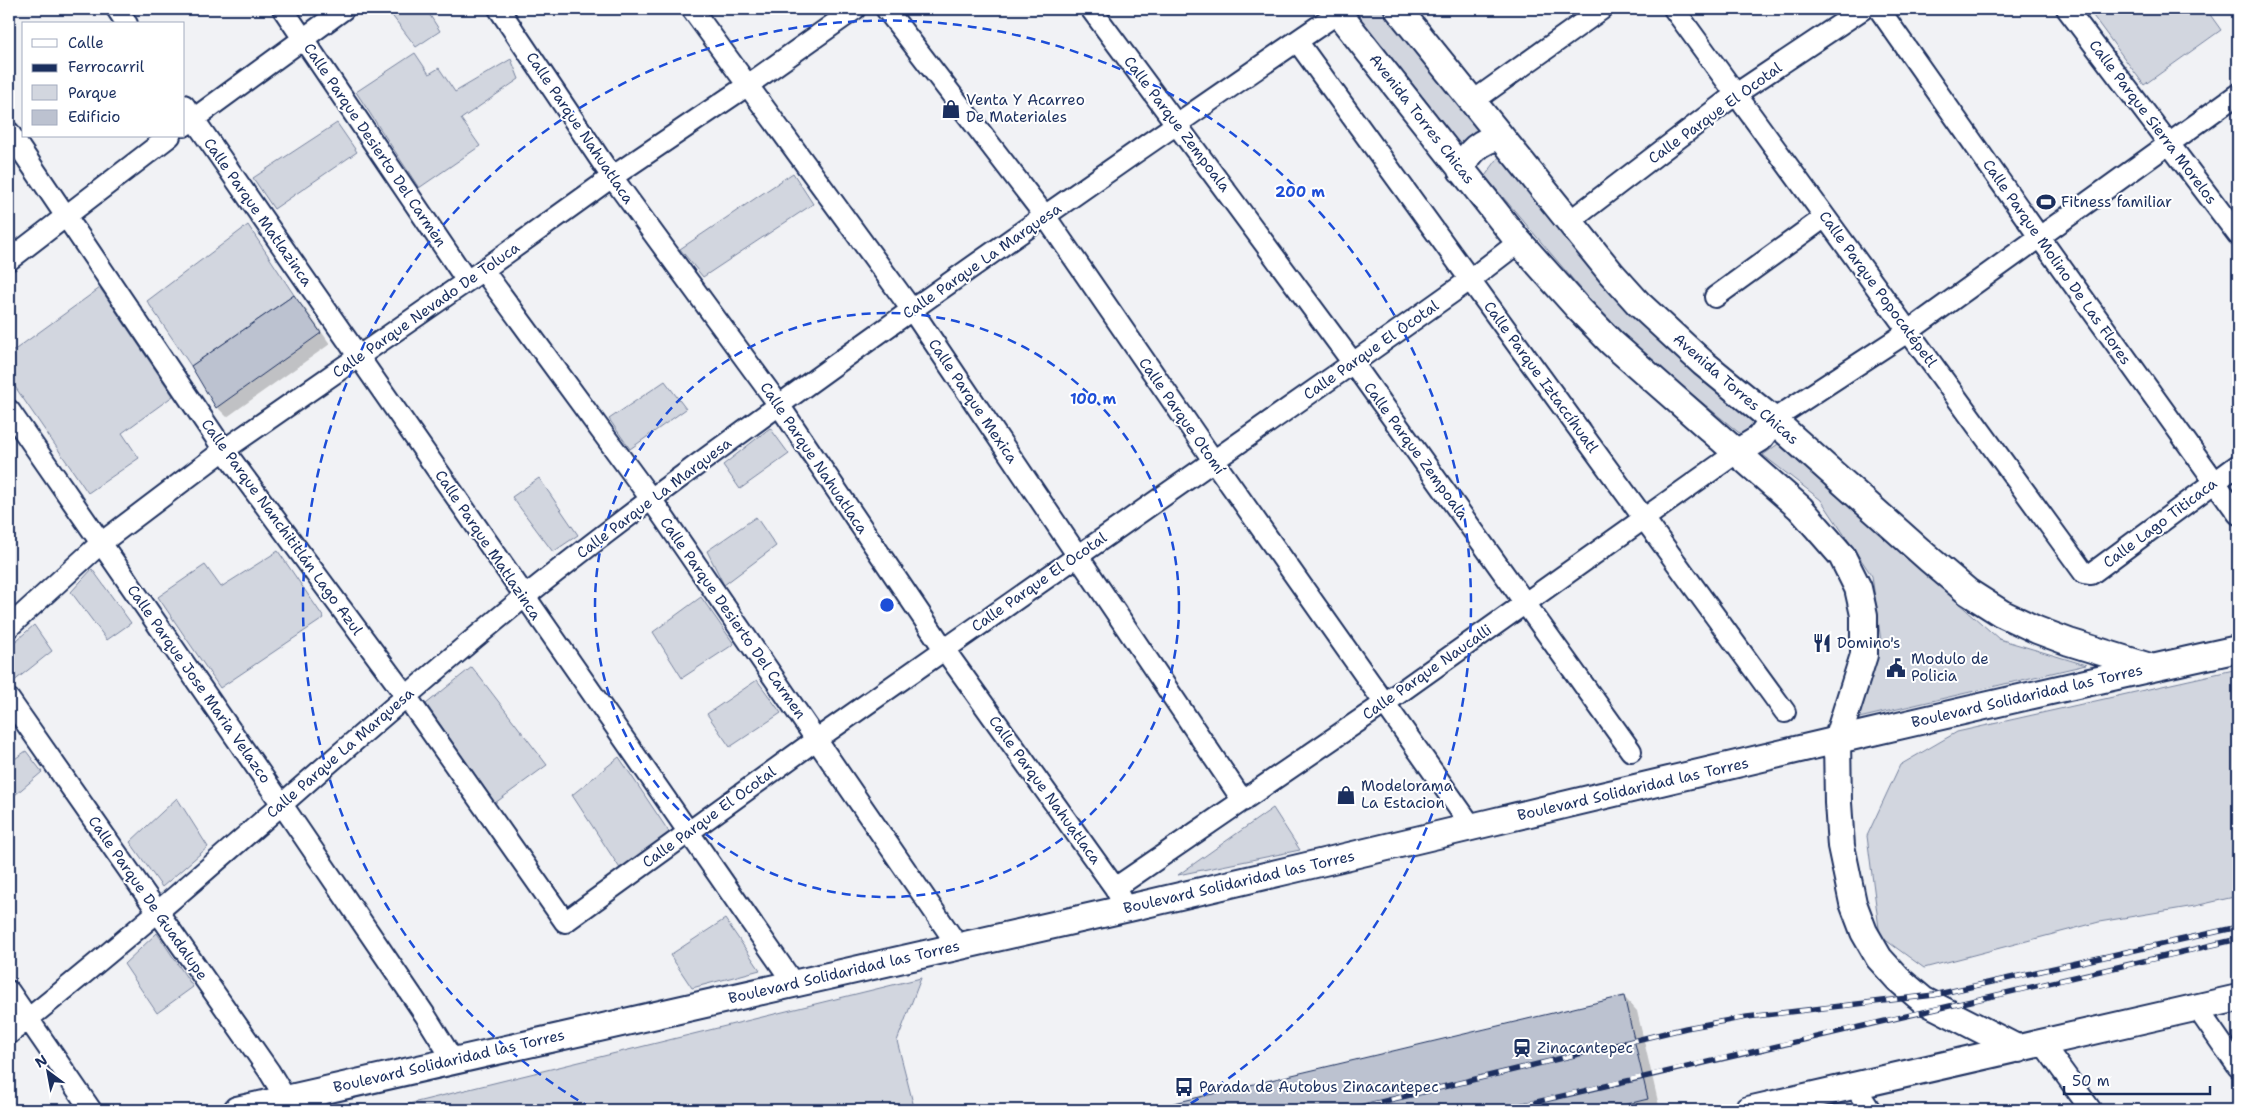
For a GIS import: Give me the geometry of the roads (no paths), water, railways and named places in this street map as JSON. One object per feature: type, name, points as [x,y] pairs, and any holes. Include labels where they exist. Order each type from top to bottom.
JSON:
[{"type":"main road","name":"Avenida Torres Chicas","points":[[1398,9],[1611,273],[1638,303],[1702,363],[1773,420],[1968,592],[2001,613],[2037,630],[2153,668]]},
{"type":"main road","name":"Avenida Torres Chicas","points":[[1337,11],[1519,242],[1612,343],[1800,508],[1842,556],[1858,588],[1864,615],[1864,655],[1837,740],[1841,846],[1853,903],[1864,932],[1879,958],[1898,979],[1923,1000],[2031,1046]]},
{"type":"main road","points":[[1462,170],[1471,152],[1491,138],[1500,137]]},
{"type":"main road","points":[[1736,453],[1760,439],[1773,420]]},
{"type":"main road","name":"Boulevard Solidaridad las Torres","points":[[238,1110],[290,1104],[453,1060],[958,946],[1120,898],[1472,827],[1837,740],[2238,649]]},
{"type":"main road","points":[[1748,1110],[2238,998]]},
{"type":"street","points":[[117,9],[126,22]]},
{"type":"street","name":"Calle Parque Desierto Del Carmen","points":[[283,9],[303,40],[475,276],[651,499],[958,946]]},
{"type":"street","points":[[187,116],[303,40],[344,9]]},
{"type":"street","name":"Calle Parque Nahuatlaca","points":[[499,9],[612,177],[779,405],[944,649],[1120,898]]},
{"type":"street","name":"Calle Parque Mexica","points":[[692,9],[912,310],[1243,801]]},
{"type":"street","name":"Calle Parque Nevado De Toluca","points":[[9,627],[101,543],[224,450],[475,276],[612,177],[748,85],[855,9]]},
{"type":"street","name":"Calle Parque Otomí","points":[[886,9],[1044,216],[1213,460],[1472,827]]},
{"type":"street","name":"Calle Parque Zempoala","points":[[1091,9],[1353,363],[1631,751]]},
{"type":"street","points":[[1472,102],[1602,9]]},
{"type":"street","name":"Calle Parque Popocatépetl","points":[[1674,9],[1825,218],[1910,331],[2080,570]]},
{"type":"street","name":"Calle Parque El Ocotal","points":[[1570,221],[1736,94],[1863,9]]},
{"type":"street","name":"Calle Parque Molino De Las Flores","points":[[1879,9],[2238,514]]},
{"type":"street","name":"Calle Parque Sierra Morelos","points":[[2067,9],[2238,235]]},
{"type":"street","name":"Calle Parque La Marquesa","points":[[9,1034],[158,912],[406,696],[524,598],[651,499],[1044,216],[1297,42],[1337,11]]},
{"type":"street","name":"Calle Parque Iztaccíhuatl","points":[[1297,42],[1471,279],[1642,519],[1785,712]]},
{"type":"street","points":[[1773,420],[1910,331],[2238,94]]},
{"type":"street","name":"Calle Parque Matlazinca","points":[[187,116],[360,356],[524,598],[794,984]]},
{"type":"street","name":"Calle Parque Nanchititlán Lago Azul","points":[[9,132],[67,215],[224,450],[406,696],[562,919]]},
{"type":"street","points":[[9,260],[167,138]]},
{"type":"street","points":[[1715,297],[1825,218]]},
{"type":"street","name":"Calle Parque El Ocotal","points":[[562,919],[567,921],[688,831],[944,649],[1353,363],[1471,279],[1519,242]]},
{"type":"street","name":"Calle Parque Jose Maria Velazco","points":[[9,410],[281,804],[425,1015],[453,1060]]},
{"type":"street","name":"Calle Parque Naucalli","points":[[1120,898],[1243,801],[1385,703],[1736,453]]},
{"type":"street","name":"Calle Lago Titicaca","points":[[2080,570],[2091,574],[2238,465]]},
{"type":"street","name":"Calle Parque De Guadalupe","points":[[9,699],[290,1104]]},
{"type":"street","points":[[9,991],[91,1110]]},
{"type":"street","points":[[2197,1008],[2238,1067]]},
{"type":"street","points":[[2031,1046],[2091,1110]]},
{"type":"street","points":[[1854,1085],[1870,1110]]},
{"type":"railway","points":[[1348,1110],[1686,1028],[1747,1017],[1934,995],[2238,927]]},
{"type":"railway","points":[[1502,1110],[2238,939]]},
{"type":"place","name":"Venta Y Acarreo De Materiales","points":[[951,109]]},
{"type":"place","name":"Fitness familiar","points":[[2046,202]]},
{"type":"place","name":"Domino's","points":[[1822,643]]},
{"type":"place","name":"Modulo de Policia","points":[[1896,668]]},
{"type":"place","name":"Modelorama La Estacion","points":[[1346,795]]},
{"type":"place","name":"Zinacantepec","points":[[1522,1048]]},
{"type":"place","name":"Parada de Autobus Zinacantepec","points":[[1184,1087]]}]
